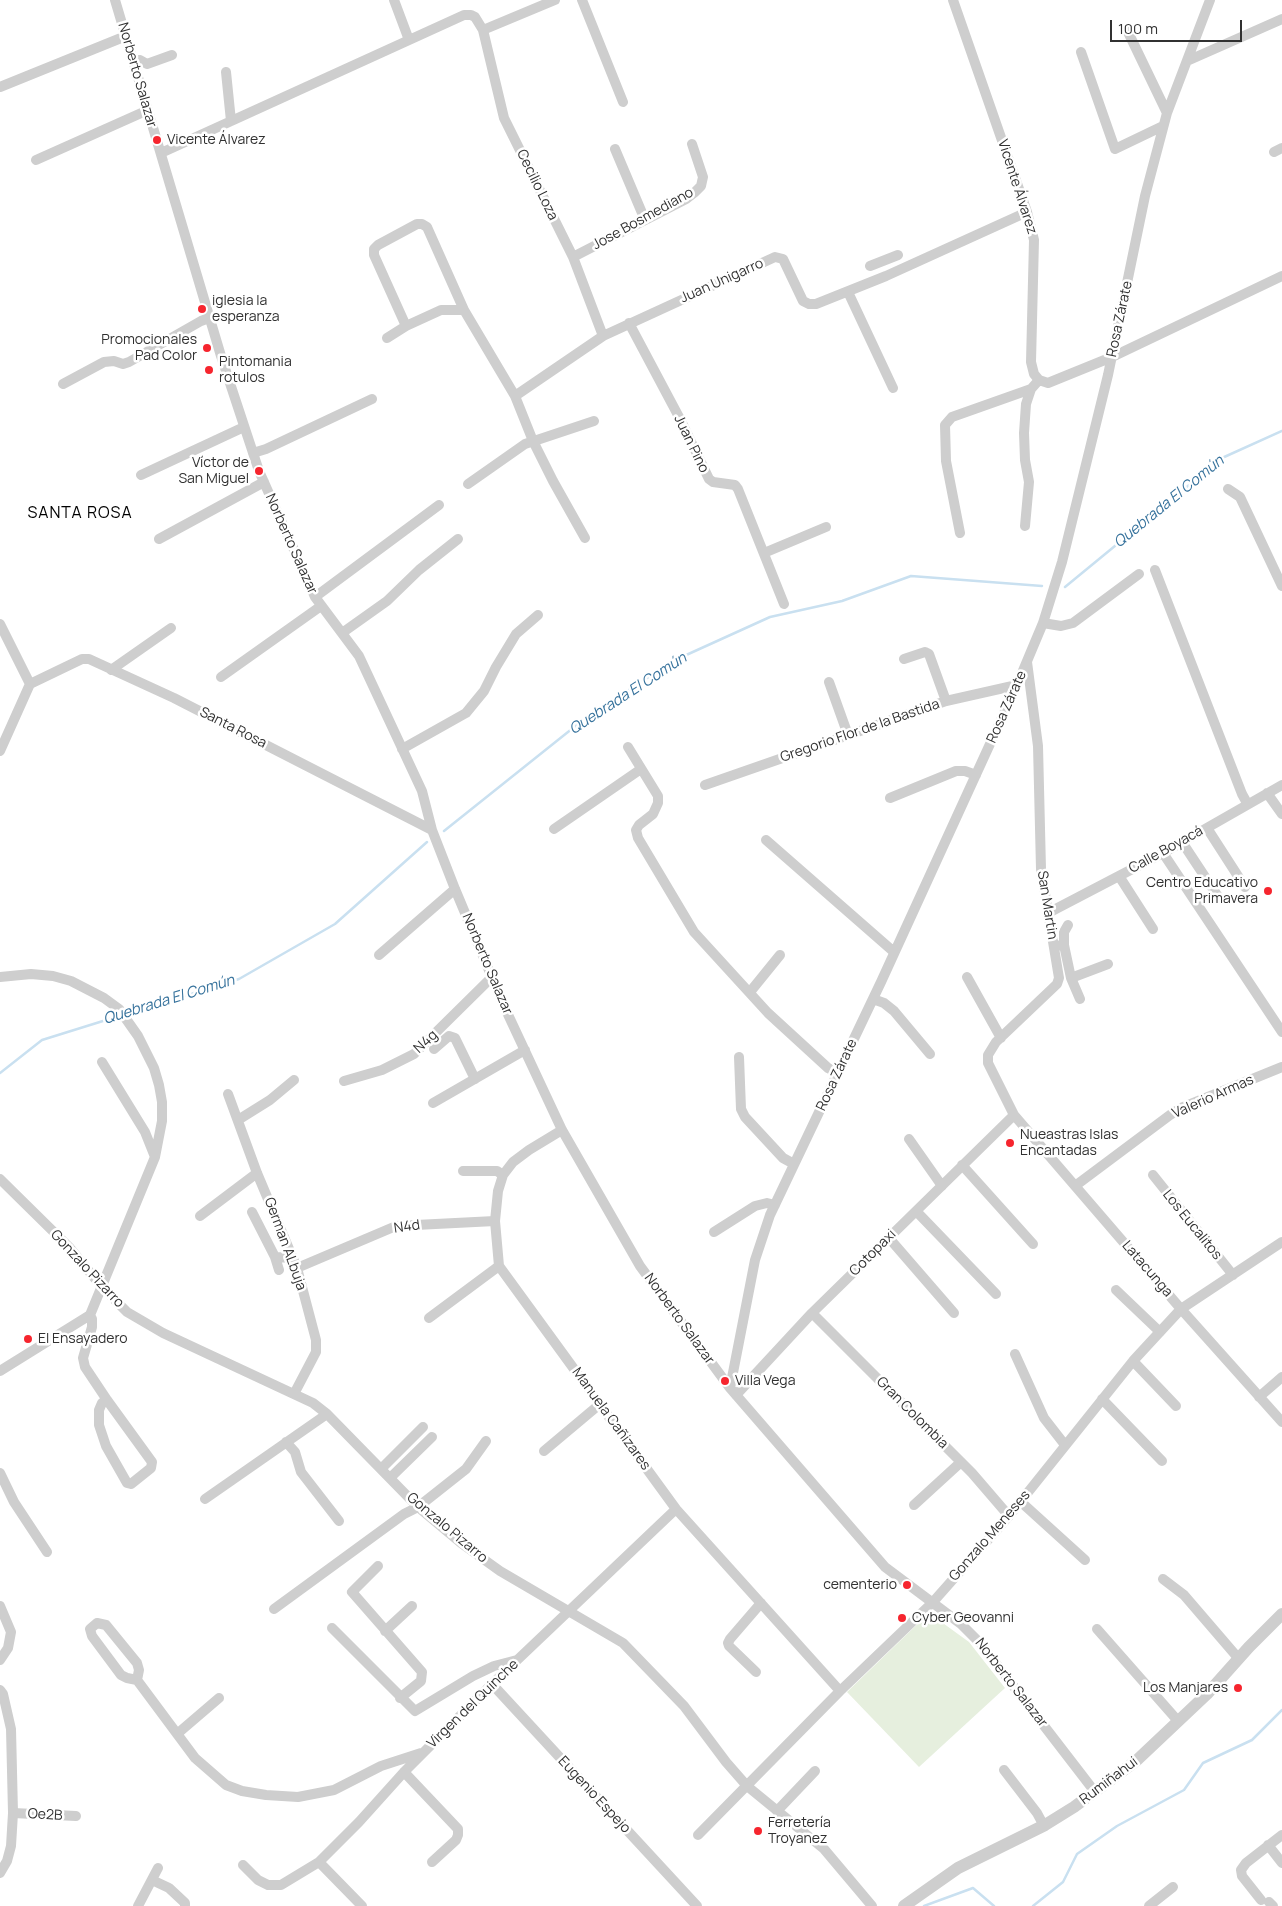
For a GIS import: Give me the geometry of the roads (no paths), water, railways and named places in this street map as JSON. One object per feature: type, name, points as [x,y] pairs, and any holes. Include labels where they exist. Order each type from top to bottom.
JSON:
[{"type":"street","name":"Norberto Salazar","points":[[116,0],[210,318],[244,427],[264,482],[318,601],[359,656],[422,791],[432,830],[455,889],[492,977],[562,1130],[640,1266],[733,1392],[885,1567],[961,1624],[982,1644],[1095,1792]]},
{"type":"street","points":[[394,0],[409,40]]},
{"type":"street","points":[[161,153],[464,15],[476,17],[483,30],[555,0]]},
{"type":"street","points":[[582,0],[623,102]]},
{"type":"street","name":"Vicente Álvarez","points":[[953,0],[1028,212],[1034,240],[1031,362],[1034,374],[1044,381]]},
{"type":"street","name":"Rosa Zárate","points":[[733,1392],[755,1260],[770,1215],[873,999],[1018,685],[1042,623],[1062,562],[1112,357],[1145,196],[1166,113],[1210,0]]},
{"type":"street","points":[[1187,62],[1281,22]]},
{"type":"street","name":"Cecilio Loza","points":[[483,30],[504,118],[573,257],[603,336]]},
{"type":"street","points":[[1128,32],[1166,113]]},
{"type":"street","points":[[0,87],[126,36]]},
{"type":"street","points":[[1081,52],[1115,149],[1163,126]]},
{"type":"street","points":[[133,61],[140,60],[148,64],[172,55]]},
{"type":"street","points":[[226,72],[231,121]]},
{"type":"street","points":[[36,160],[148,110]]},
{"type":"street","name":"Jose Bosmediano","points":[[573,257],[686,199],[701,186],[703,177],[692,144]]},
{"type":"street","points":[[615,149],[645,220]]},
{"type":"street","name":"Juan Unigarro","points":[[515,396],[603,336],[776,257],[783,259],[804,301],[809,304],[816,304],[886,276],[1028,212]]},
{"type":"street","points":[[406,326],[374,255],[374,249],[417,224],[422,224],[426,227],[464,310],[515,396],[533,441],[585,538]]},
{"type":"street","points":[[870,266],[898,255]]},
{"type":"street","points":[[881,263],[886,276]]},
{"type":"street","points":[[960,533],[946,461],[945,425],[952,417],[1031,389],[1044,381],[1112,357],[1282,276]]},
{"type":"street","points":[[848,292],[893,388]]},
{"type":"street","points":[[387,338],[406,326],[442,310],[464,310]]},
{"type":"street","points":[[63,384],[104,362],[123,364],[129,362],[210,318]]},
{"type":"street","name":"Juan Pino","points":[[629,323],[679,417],[709,479],[713,482],[735,485],[738,489],[784,604]]},
{"type":"street","points":[[1026,526],[1029,482],[1024,433],[1026,404],[1031,389]]},
{"type":"street","points":[[253,453],[266,449],[372,399]]},
{"type":"street","points":[[468,484],[525,444],[594,421]]},
{"type":"street","points":[[141,475],[244,427]]},
{"type":"street","points":[[159,539],[264,482]]},
{"type":"street","points":[[1228,489],[1240,497],[1282,586]]},
{"type":"street","points":[[221,676],[439,506]]},
{"type":"street","points":[[764,553],[826,527]]},
{"type":"street","points":[[342,633],[387,601],[419,570],[458,539]]},
{"type":"street","points":[[1155,570],[1242,794],[1248,803]]},
{"type":"street","points":[[1042,623],[1061,626],[1073,624],[1139,574]]},
{"type":"street","points":[[402,749],[466,713],[484,691],[516,634],[538,615]]},
{"type":"street","points":[[0,624],[30,684],[0,751]]},
{"type":"street","points":[[111,670],[171,628]]},
{"type":"street","points":[[904,659],[928,652],[946,701]]},
{"type":"street","name":"Santa Rosa","points":[[30,684],[82,659],[89,659],[174,698],[432,830]]},
{"type":"street","name":"San Martin","points":[[1014,1115],[988,1063],[991,1049],[1057,984],[1059,972],[1059,945],[1048,914],[1041,869],[1038,746],[1027,661]]},
{"type":"street","points":[[829,682],[848,735]]},
{"type":"street","name":"Gregorio Flor de la Bastida","points":[[704,785],[946,701],[1018,685]]},
{"type":"street","points":[[628,748],[658,796],[658,803],[653,814],[639,824],[636,830],[638,838],[694,932],[768,1013],[828,1068],[838,1073]]},
{"type":"street","points":[[554,829],[641,769]]},
{"type":"street","points":[[890,798],[956,772],[964,771],[976,775]]},
{"type":"street","name":"Calle Boyacá","points":[[1048,914],[1163,853],[1282,784]]},
{"type":"street","points":[[1268,793],[1282,814]]},
{"type":"street","points":[[1207,828],[1245,887]]},
{"type":"street","points":[[766,840],[894,952]]},
{"type":"street","points":[[1182,842],[1219,898]]},
{"type":"street","points":[[1163,853],[1282,1032]]},
{"type":"street","points":[[1120,876],[1153,929]]},
{"type":"street","points":[[379,955],[455,889]]},
{"type":"street","points":[[1068,926],[1059,945],[1080,999]]},
{"type":"street","points":[[750,992],[780,955]]},
{"type":"street","points":[[1071,978],[1108,964]]},
{"type":"street","points":[[0,977],[31,974],[53,976],[71,981],[104,998],[119,1009],[129,1021],[147,1052],[159,1085],[162,1102],[162,1121],[155,1157],[90,1315],[0,1371]]},
{"type":"street","name":"N4g","points":[[344,1082],[382,1070],[414,1054],[492,977]]},
{"type":"street","points":[[967,977],[1001,1038]]},
{"type":"street","points":[[873,999],[884,1003],[894,1011],[930,1054]]},
{"type":"street","points":[[434,1048],[449,1036],[455,1038],[475,1079]]},
{"type":"street","points":[[433,1104],[525,1050]]},
{"type":"street","points":[[739,1057],[741,1109],[745,1117],[783,1158],[794,1164]]},
{"type":"street","points":[[102,1062],[145,1132],[155,1157]]},
{"type":"street","name":"Valerio Armas","points":[[1075,1186],[1181,1108],[1282,1067]]},
{"type":"street","points":[[238,1120],[270,1100],[294,1080]]},
{"type":"street","name":"German ALbuja","points":[[228,1094],[295,1263],[316,1340],[316,1352],[294,1394]]},
{"type":"street","name":"Cotopaxi","points":[[733,1392],[1014,1115]]},
{"type":"street","name":"Latacunga","points":[[1014,1115],[1181,1309],[1282,1422]]},
{"type":"street","points":[[429,1318],[499,1266],[495,1221],[498,1191],[503,1175],[513,1162],[562,1130]]},
{"type":"street","points":[[909,1139],[942,1186]]},
{"type":"street","points":[[962,1166],[1033,1244]]},
{"type":"street","points":[[463,1171],[497,1171],[503,1175]]},
{"type":"street","points":[[200,1216],[258,1173]]},
{"type":"street","name":"Los Eucalitos","points":[[1153,1175],[1233,1275]]},
{"type":"street","name":"Gonzalo Pizarro","points":[[0,1179],[69,1248],[102,1288],[127,1312],[144,1323],[313,1403],[327,1414],[418,1507],[461,1543],[500,1572],[623,1643],[684,1706],[726,1762],[747,1786],[824,1849],[872,1906]]},
{"type":"street","points":[[714,1232],[755,1206],[767,1203],[775,1205]]},
{"type":"street","points":[[916,1211],[996,1294]]},
{"type":"street","points":[[252,1212],[280,1270]]},
{"type":"street","name":"N4d","points":[[295,1263],[396,1226],[495,1221]]},
{"type":"street","points":[[889,1238],[954,1314]]},
{"type":"street","name":"Gonzalo Meneses","points":[[698,1836],[840,1691],[933,1602],[1021,1502],[1133,1360],[1181,1309],[1282,1242]]},
{"type":"street","points":[[275,1257],[295,1263]]},
{"type":"street","name":"Manuela Cañizares","points":[[499,1266],[676,1509],[840,1691]]},
{"type":"street","points":[[1116,1290],[1160,1332]]},
{"type":"street","name":"Gran Colombia","points":[[812,1314],[961,1462],[1009,1516]]},
{"type":"street","points":[[90,1315],[92,1327],[83,1358],[85,1367],[152,1462],[152,1468],[130,1484],[127,1483],[106,1446],[99,1426],[99,1410],[107,1400]]},
{"type":"street","points":[[1015,1354],[1044,1418],[1065,1446]]},
{"type":"street","points":[[1133,1360],[1176,1406]]},
{"type":"street","points":[[1259,1397],[1282,1377]]},
{"type":"street","points":[[1102,1399],[1162,1460]]},
{"type":"street","points":[[544,1451],[600,1404]]},
{"type":"street","points":[[205,1499],[327,1414]]},
{"type":"street","points":[[382,1469],[423,1427]]},
{"type":"street","points":[[390,1478],[432,1437]]},
{"type":"street","points":[[274,1609],[404,1514],[418,1507],[466,1469],[486,1441]]},
{"type":"street","points":[[286,1442],[295,1452],[301,1472],[339,1521]]},
{"type":"street","points":[[914,1505],[961,1462]]},
{"type":"street","points":[[0,1473],[14,1502],[47,1552]]},
{"type":"street","points":[[1021,1502],[1085,1560]]},
{"type":"street","name":"Virgen del Quinche","points":[[243,1865],[258,1880],[268,1885],[281,1885],[319,1862],[404,1772],[492,1684],[570,1612],[676,1509]]},
{"type":"street","points":[[378,1566],[352,1592],[422,1672],[421,1681],[400,1698]]},
{"type":"street","points":[[1163,1579],[1184,1595],[1239,1659]]},
{"type":"street","points":[[756,1672],[728,1643],[761,1603]]},
{"type":"street","points":[[0,1606],[11,1632],[8,1648],[0,1660]]},
{"type":"street","points":[[386,1631],[412,1606]]},
{"type":"street","name":"Rumiñahui","points":[[904,1906],[958,1868],[1044,1826],[1095,1792],[1136,1761],[1207,1694],[1282,1614]]},
{"type":"street","points":[[137,1680],[139,1670],[137,1663],[106,1625],[97,1623],[90,1629],[92,1636],[121,1675],[137,1680],[195,1758],[226,1785],[242,1791],[266,1796],[298,1797],[334,1790],[381,1766],[424,1752]]},
{"type":"street","points":[[332,1628],[415,1712],[473,1676],[494,1666],[518,1660]]},
{"type":"street","points":[[1097,1630],[1178,1721]]},
{"type":"street","name":"Eugenio Espejo","points":[[492,1684],[697,1906]]},
{"type":"street","points":[[0,1690],[3,1694],[11,1729],[13,1813],[11,1846],[7,1861],[0,1873]]},
{"type":"street","points":[[178,1734],[219,1698]]},
{"type":"street","points":[[1004,1770],[1037,1813],[1044,1826]]},
{"type":"street","points":[[777,1811],[815,1771]]},
{"type":"street","points":[[404,1772],[458,1829],[456,1840],[432,1862]]},
{"type":"street","name":"Oe2B","points":[[13,1813],[76,1816]]},
{"type":"street","points":[[1268,1902],[1242,1876],[1240,1870],[1246,1863],[1282,1835]]},
{"type":"street","points":[[1268,1845],[1282,1863]]},
{"type":"street","points":[[319,1862],[362,1906]]},
{"type":"street","points":[[138,1906],[158,1868]]},
{"type":"street","points":[[152,1880],[169,1888],[185,1903],[185,1906]]},
{"type":"street","points":[[1149,1906],[1173,1887]]},
{"type":"waterway","name":"Quebrada El Común","points":[[1065,587],[1222,458],[1282,431]]},
{"type":"waterway","name":"Quebrada El Común","points":[[444,831],[583,720],[673,661],[770,617],[842,601],[911,576],[1042,586]]},
{"type":"waterway","name":"Quebrada El Común","points":[[127,1014],[239,979],[335,924],[427,842]]},
{"type":"waterway","name":"Quebrada El Común","points":[[0,1073],[42,1040],[119,1016]]},
{"type":"waterway","points":[[1033,1906],[1063,1882],[1077,1854],[1117,1826],[1184,1790],[1203,1763],[1252,1740],[1282,1710]]},
{"type":"waterway","points":[[924,1906],[973,1888],[994,1906]]},
{"type":"place","name":"Vicente Álvarez","points":[[157,140]]},
{"type":"place","name":"iglesia la esperanza","points":[[202,309]]},
{"type":"place","name":"Promocionales Pad Color","points":[[207,348]]},
{"type":"place","name":"Pintomania rotulos","points":[[209,370]]},
{"type":"place","name":"Víctor de San Miguel","points":[[259,471]]},
{"type":"place","name":"Centro Educativo Primavera","points":[[1268,891]]},
{"type":"place","name":"Nueastras Islas Encantadas","points":[[1010,1143]]},
{"type":"place","name":"El Ensayadero","points":[[28,1339]]},
{"type":"place","name":"Villa Vega","points":[[725,1381]]},
{"type":"place","name":"cementerio","points":[[907,1585]]},
{"type":"place","name":"Cyber Geovanni","points":[[902,1618]]},
{"type":"place","name":"Los Manjares","points":[[1238,1688]]},
{"type":"place","name":"Ferretería Troyanez","points":[[758,1831]]},
{"type":"district","name":"SANTA ROSA","points":[[80,514]]}]
